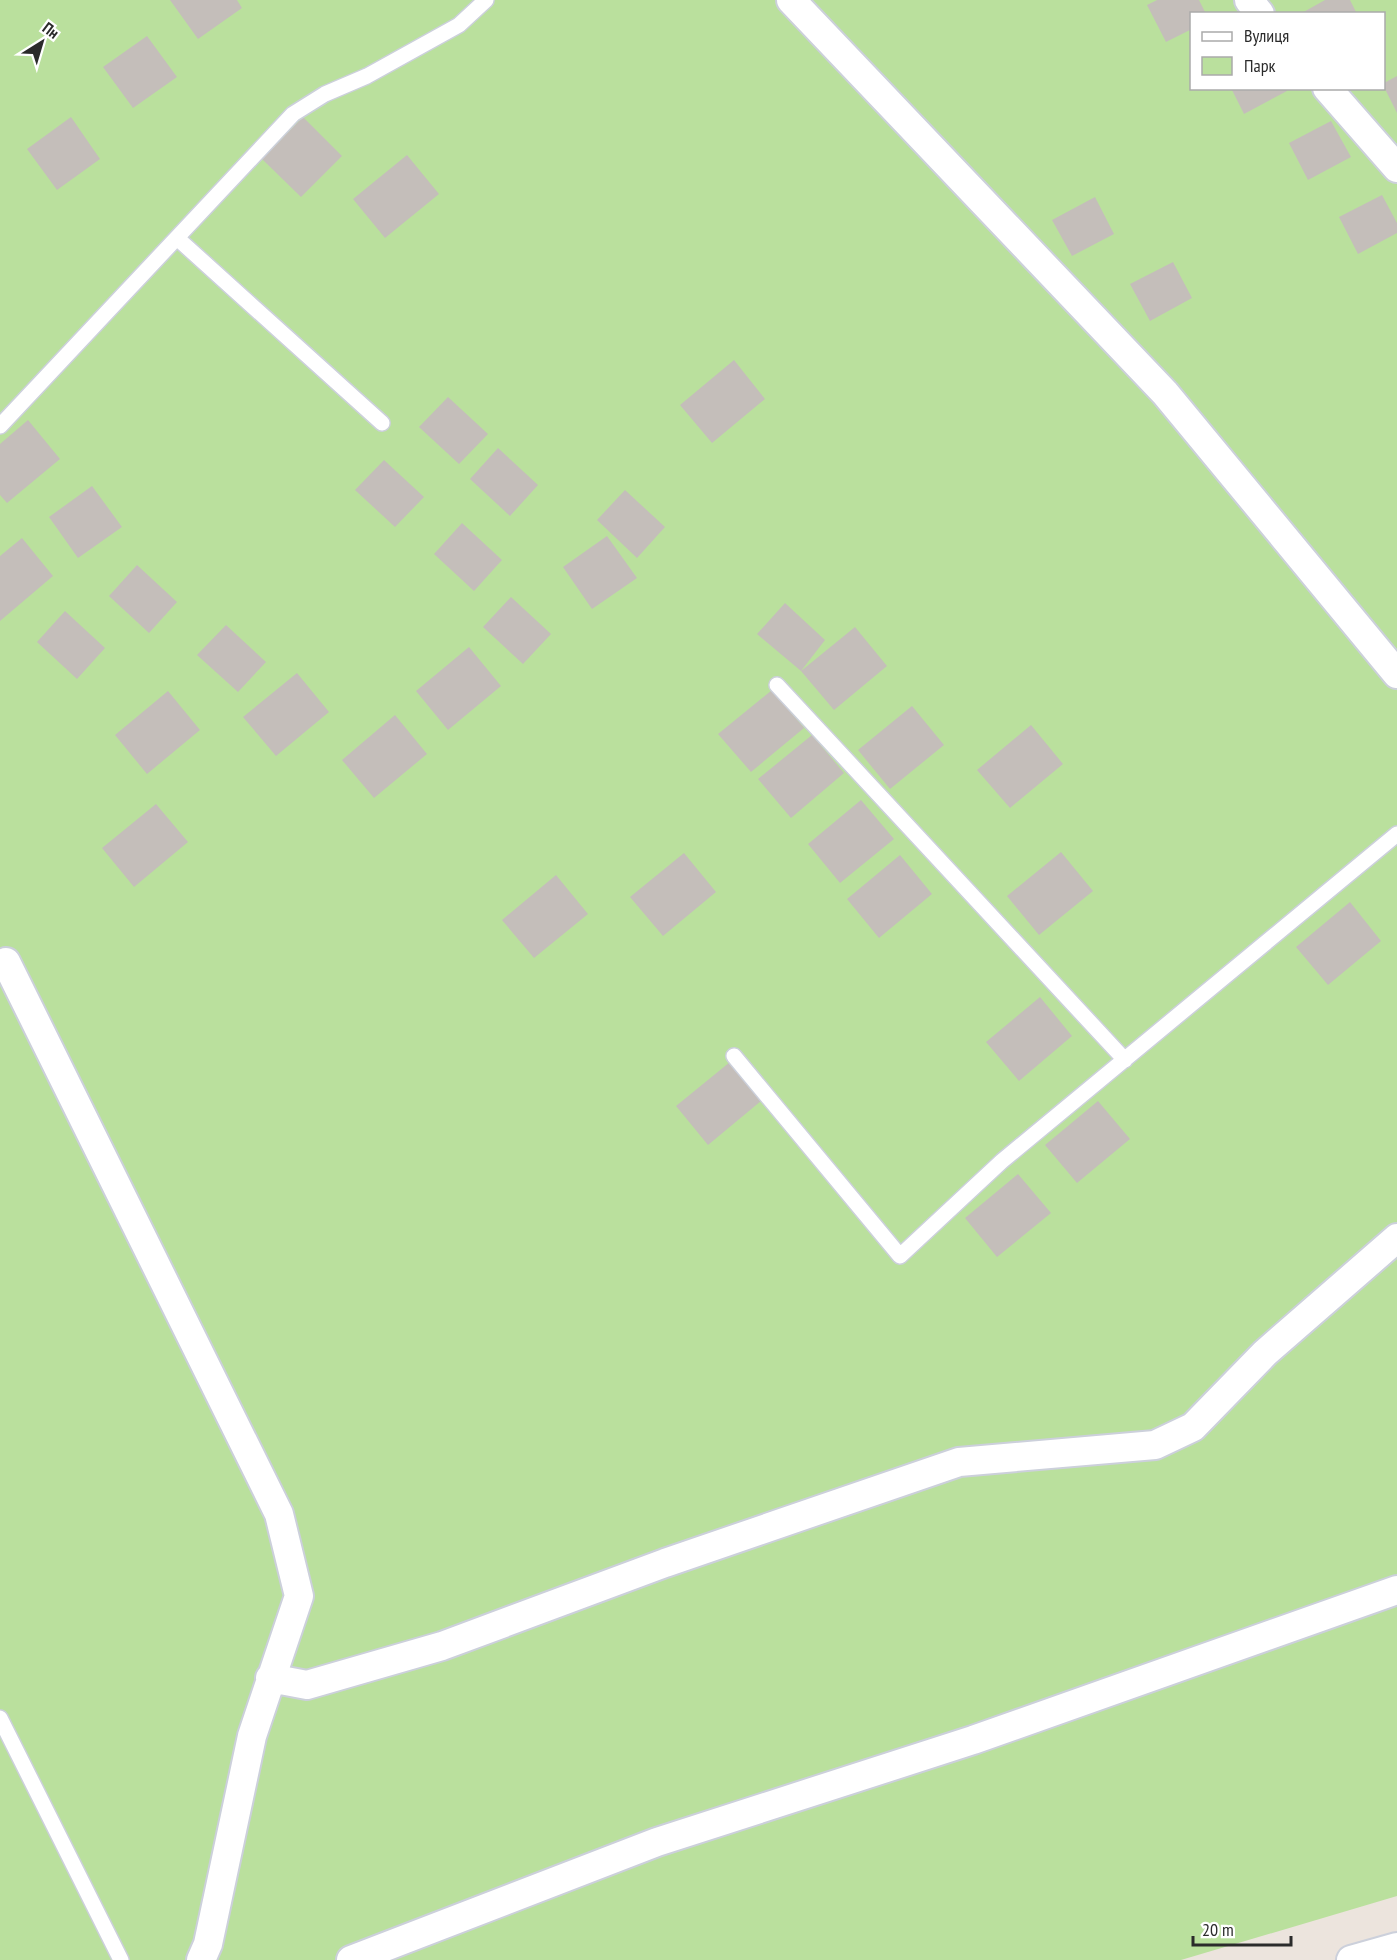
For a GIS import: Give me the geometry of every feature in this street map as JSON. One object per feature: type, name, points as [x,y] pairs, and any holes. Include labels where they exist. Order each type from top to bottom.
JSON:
[{"type":"street","points":[[791,0],[1165,393],[1397,674]]},
{"type":"street","points":[[1248,0],[1258,12]]},
{"type":"street","points":[[1329,90],[1397,168]]},
{"type":"street","points":[[6,962],[279,1514],[299,1596],[252,1736],[208,1944],[201,1960]]},
{"type":"street","points":[[270,1678],[307,1685],[442,1646],[665,1563],[959,1462],[1155,1445],[1194,1427],[1265,1353],[1397,1238]]},
{"type":"street","points":[[351,1960],[657,1842],[973,1740],[1397,1590]]},
{"type":"street","points":[[1351,1960],[1397,1947]]},
{"type":"lane","points":[[0,426],[293,114],[325,94],[367,76],[459,25],[486,0]]},
{"type":"lane","points":[[177,238],[382,423]]},
{"type":"lane","points":[[777,685],[1125,1060]]},
{"type":"lane","points":[[734,1056],[900,1256],[1002,1161],[1397,834]]},
{"type":"lane","points":[[0,1718],[121,1960]]},
{"type":"green space","points":[[0,0],[1397,0],[1397,1896],[1181,1960],[0,1960]]},
{"type":"building","points":[[170,0],[237,0],[242,8],[198,39]]},
{"type":"building","points":[[1157,0],[1199,0],[1205,12],[1190,12],[1190,30],[1166,42],[1147,5]]},
{"type":"building","points":[[1325,0],[1350,0],[1356,12],[1304,12]]},
{"type":"building","points":[[147,36],[177,77],[133,108],[103,67]]},
{"type":"building","points":[[1397,76],[1397,113],[1385,89],[1385,82]]},
{"type":"building","points":[[1232,90],[1287,90],[1287,91],[1244,114]]},
{"type":"building","points":[[71,117],[100,159],[57,190],[27,149]]},
{"type":"building","points":[[303,117],[342,156],[301,197],[262,159]]},
{"type":"building","points":[[1331,121],[1351,157],[1308,180],[1289,143]]},
{"type":"building","points":[[407,155],[439,194],[385,238],[353,199]]},
{"type":"building","points":[[1382,195],[1397,223],[1397,233],[1358,254],[1339,217]]},
{"type":"building","points":[[1095,197],[1114,234],[1072,256],[1052,220]]},
{"type":"building","points":[[1173,262],[1192,298],[1150,321],[1130,284]]},
{"type":"building","points":[[734,360],[765,399],[712,443],[680,405]]},
{"type":"building","points":[[448,397],[488,434],[459,464],[419,427]]},
{"type":"building","points":[[28,420],[60,459],[7,503],[0,495],[0,444]]},
{"type":"building","points":[[498,448],[538,485],[510,516],[470,479]]},
{"type":"building","points":[[384,460],[424,497],[395,527],[355,490]]},
{"type":"building","points":[[92,486],[122,527],[78,558],[49,517]]},
{"type":"building","points":[[625,490],[665,527],[637,558],[597,520]]},
{"type":"building","points":[[462,523],[502,560],[474,591],[434,554]]},
{"type":"building","points":[[607,536],[637,578],[592,609],[563,567]]},
{"type":"building","points":[[22,538],[53,576],[0,621],[0,556]]},
{"type":"building","points":[[137,565],[177,602],[149,633],[109,596]]},
{"type":"building","points":[[511,597],[551,634],[523,664],[483,627]]},
{"type":"building","points":[[785,603],[825,640],[801,671],[757,634]]},
{"type":"building","points":[[65,611],[105,648],[77,679],[37,642]]},
{"type":"building","points":[[226,625],[266,662],[238,692],[197,655]]},
{"type":"building","points":[[855,627],[887,666],[834,710],[801,671]]},
{"type":"building","points":[[469,647],[501,686],[448,730],[416,691]]},
{"type":"building","points":[[297,673],[329,712],[276,756],[243,717]]},
{"type":"building","points":[[772,690],[804,728],[751,772],[718,734]]},
{"type":"building","points":[[168,691],[200,730],[147,774],[115,735]]},
{"type":"building","points":[[912,706],[944,745],[890,789],[858,750]]},
{"type":"building","points":[[395,715],[427,754],[374,798],[342,760]]},
{"type":"building","points":[[1031,725],[1063,764],[1010,808],[977,770]]},
{"type":"building","points":[[812,735],[844,773],[791,818],[758,779]]},
{"type":"building","points":[[861,800],[894,839],[840,883],[808,844]]},
{"type":"building","points":[[156,804],[188,842],[134,887],[102,848]]},
{"type":"building","points":[[1061,852],[1093,891],[1039,935],[1007,896]]},
{"type":"building","points":[[684,853],[716,892],[663,936],[630,897]]},
{"type":"building","points":[[900,855],[932,894],[879,938],[847,899]]},
{"type":"building","points":[[556,875],[588,914],[534,958],[502,920]]},
{"type":"building","points":[[1350,902],[1381,941],[1328,985],[1296,947]]},
{"type":"building","points":[[1040,997],[1072,1036],[1019,1081],[986,1042]]},
{"type":"building","points":[[730,1062],[761,1101],[708,1145],[676,1106]]},
{"type":"building","points":[[1098,1101],[1130,1139],[1077,1183],[1045,1145]]},
{"type":"building","points":[[1018,1174],[1051,1213],[997,1257],[965,1218]]}]
